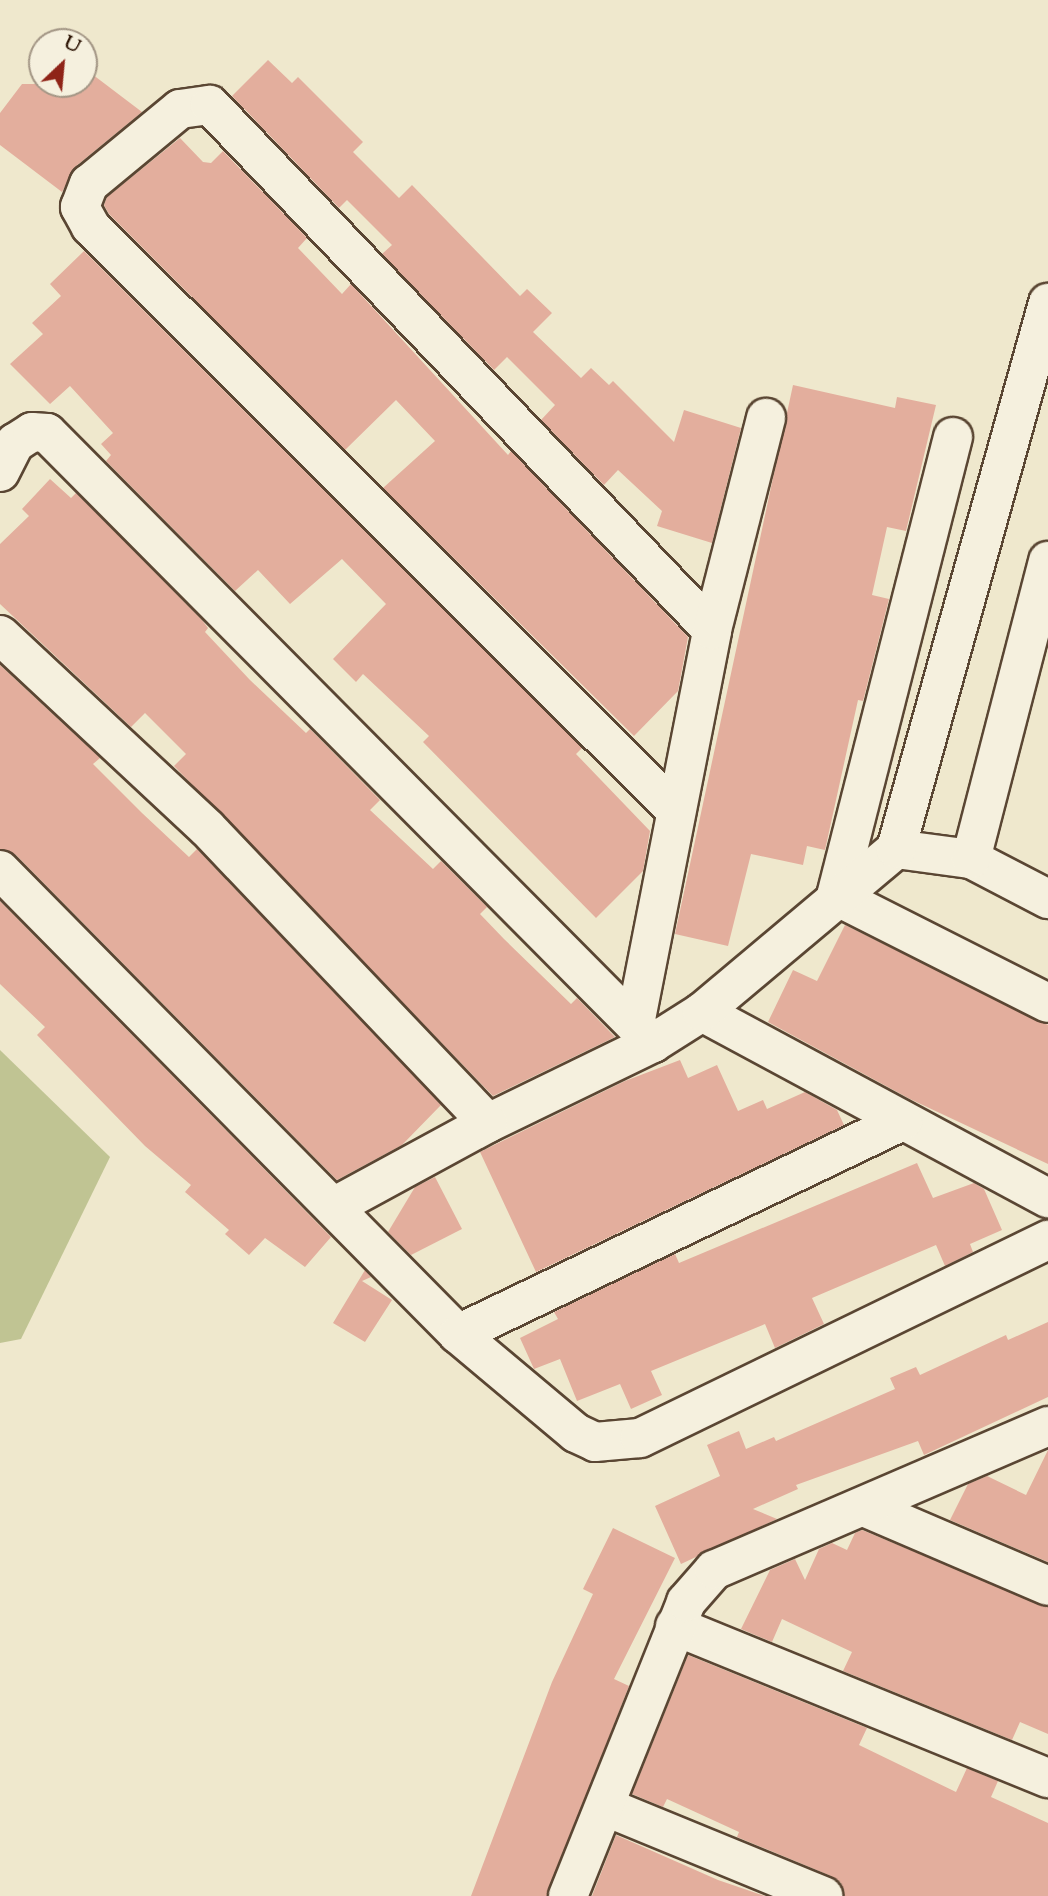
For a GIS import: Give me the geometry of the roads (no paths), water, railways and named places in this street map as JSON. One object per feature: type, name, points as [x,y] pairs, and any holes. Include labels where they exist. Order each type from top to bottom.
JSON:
[{"type":"street","points":[[676,811],[91,227],[80,208],[89,184],[180,109],[210,105],[712,630]]},
{"type":"street","points":[[333,1207],[488,1123],[644,1033],[702,1012],[836,896],[896,849],[1048,303]]},
{"type":"street","points":[[644,1033],[676,811],[712,630],[766,418]]},
{"type":"street","points":[[0,472],[15,443],[24,435],[47,433],[644,1033]]},
{"type":"street","points":[[836,896],[953,437]]},
{"type":"street","points":[[971,859],[1048,561]]},
{"type":"street","points":[[0,635],[208,828],[488,1123]]},
{"type":"street","points":[[896,849],[971,859],[1048,899]]},
{"type":"street","points":[[0,870],[458,1334],[576,1433],[595,1441],[620,1442],[640,1438],[1048,1240]]},
{"type":"street","points":[[836,896],[1048,1003]]},
{"type":"street","points":[[702,1012],[1048,1198]]},
{"type":"street","points":[[458,1334],[903,1121]]},
{"type":"street","points":[[568,1896],[606,1807],[675,1626],[686,1602],[714,1570],[1048,1426]]},
{"type":"street","points":[[864,1507],[1048,1586]]},
{"type":"street","points":[[675,1626],[1048,1778]]},
{"type":"street","points":[[606,1807],[823,1896]]}]
